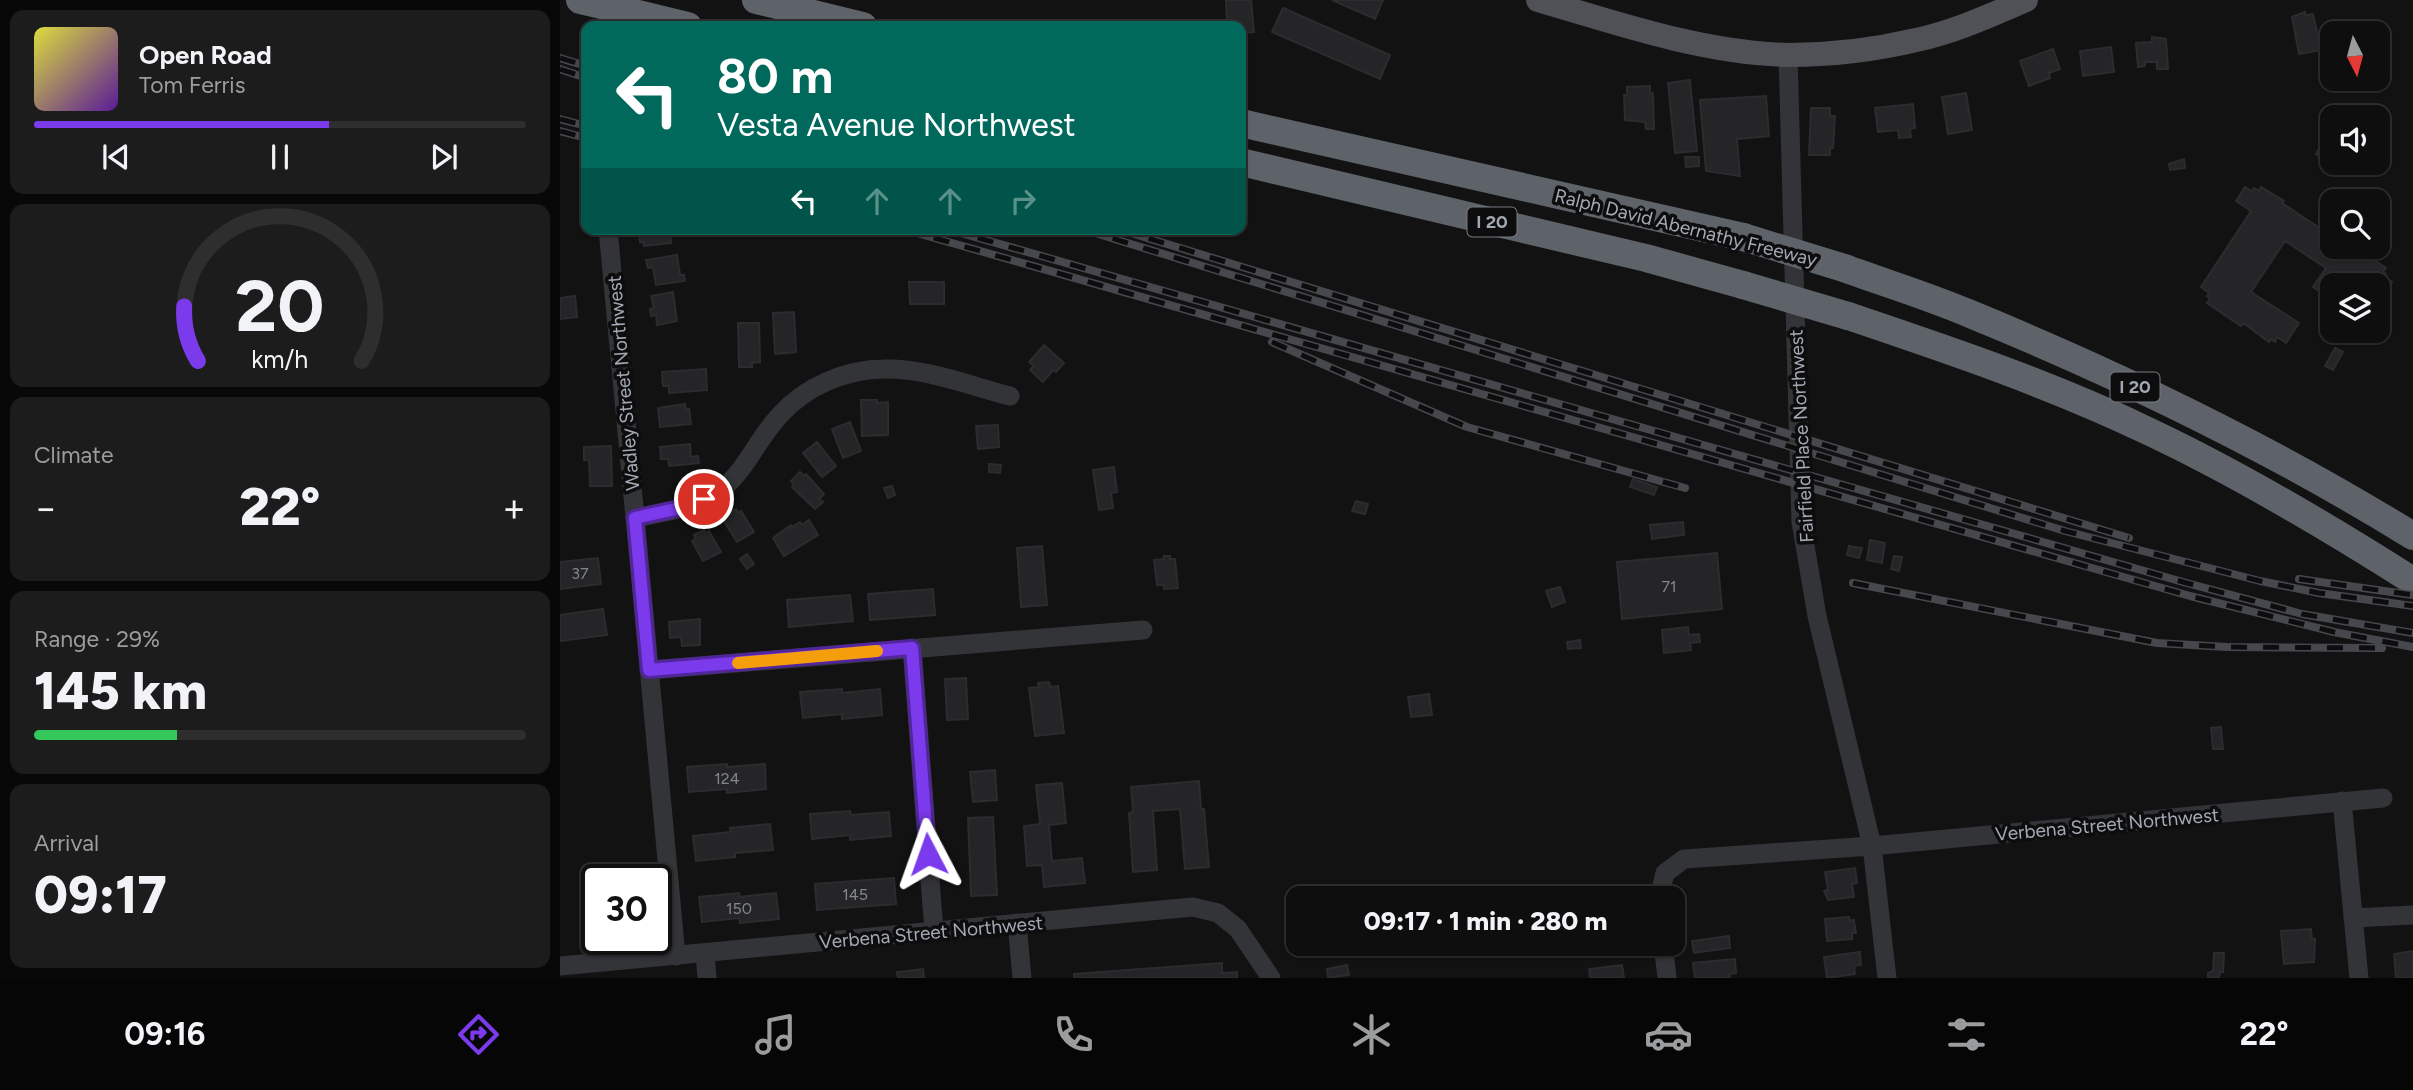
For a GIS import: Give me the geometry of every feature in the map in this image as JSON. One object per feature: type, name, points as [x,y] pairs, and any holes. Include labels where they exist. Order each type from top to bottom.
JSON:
[{"type":"highway","points":[[580,0],[667,21]]},
{"type":"highway","points":[[756,0],[842,21]]},
{"type":"highway","name":"Ralph David Abernathy Freeway","points":[[1246,123],[1743,237],[1844,268],[1966,312],[2125,382],[2245,440],[2343,493],[2413,536]]},
{"type":"highway","name":"I 20","points":[[1246,163],[1646,258],[1847,316],[1990,366],[2148,431],[2212,463],[2413,581]]},
{"type":"main road","points":[[1538,0],[1671,38],[1728,50],[1788,55],[1852,52],[1918,40],[1973,22],[2026,0]]},
{"type":"street","name":"Fairfield Place Northwest","points":[[1788,55],[1801,522],[1817,615],[1872,846],[1887,978]]},
{"type":"street","name":"Wadley Street Northwest","points":[[609,235],[676,956]]},
{"type":"street","points":[[635,518],[689,506],[719,491],[741,470],[780,415],[810,390],[846,374],[885,369],[924,374],[1010,396]]},
{"type":"street","points":[[649,670],[1143,629]]},
{"type":"street","points":[[912,648],[934,931]]},
{"type":"street","name":"Verbena Street Northwest","points":[[1662,886],[1665,873],[1684,859],[1872,846],[2383,798]]},
{"type":"street","points":[[2342,802],[2359,978]]},
{"type":"street","name":"Verbena Street Northwest","points":[[560,967],[1193,907],[1218,914],[1238,929],[1271,978]]},
{"type":"street","points":[[2353,918],[2413,915]]},
{"type":"street","points":[[1017,923],[1022,978]]},
{"type":"street","points":[[705,953],[707,978]]},
{"type":"street","points":[[1664,956],[1667,978]]},
{"type":"building","points":[[1226,0],[1251,0],[1254,32],[1246,33],[1246,21],[1227,21]]},
{"type":"building","points":[[1332,0],[1383,0],[1375,19]]},
{"type":"building","points":[[1283,8],[1390,55],[1380,79],[1272,32]]},
{"type":"building","points":[[2305,12],[2305,15],[2313,14],[2320,50],[2299,54],[2292,17]]},
{"type":"building","points":[[2152,37],[2166,39],[2168,69],[2157,69],[2157,62],[2145,62],[2145,66],[2138,67],[2136,43],[2152,42]]},
{"type":"building","points":[[2111,47],[2114,72],[2083,76],[2080,51]]},
{"type":"building","points":[[2053,49],[2060,69],[2049,73],[2050,78],[2029,86],[2020,61]]},
{"type":"building","points":[[1690,80],[1697,151],[1675,153],[1668,83]]},
{"type":"building","points":[[1650,86],[1650,94],[1653,93],[1654,129],[1646,129],[1645,122],[1625,120],[1624,95],[1627,95],[1627,87]]},
{"type":"building","points":[[1966,93],[1972,130],[1948,134],[1942,97]]},
{"type":"building","points":[[1766,96],[1769,136],[1737,139],[1740,176],[1706,171],[1700,100]]},
{"type":"building","points":[[1913,104],[1915,128],[1910,129],[1911,137],[1899,138],[1898,130],[1878,132],[1875,108]]},
{"type":"building","points":[[1811,108],[1830,108],[1830,116],[1835,116],[1830,155],[1809,155]]},
{"type":"building","points":[[1685,157],[1699,157],[1699,166],[1686,167]]},
{"type":"building","points":[[2184,159],[2185,168],[2170,170],[2169,164]]},
{"type":"building","points":[[2245,187],[2259,191],[2261,187],[2320,228],[2320,259],[2372,259],[2386,268],[2384,273],[2323,273],[2326,268],[2285,241],[2251,292],[2299,323],[2286,343],[2277,337],[2275,342],[2271,339],[2269,342],[2243,323],[2241,326],[2207,303],[2210,299],[2207,296],[2209,293],[2201,287],[2251,211],[2236,201]]},
{"type":"building","points":[[639,235],[670,235],[671,243],[644,246],[643,242],[640,242]]},
{"type":"building","points":[[677,255],[680,275],[684,275],[685,281],[656,285],[653,267],[648,268],[646,260]]},
{"type":"building","points":[[2320,277],[2320,292],[2313,287]]},
{"type":"building","points":[[909,282],[944,282],[944,304],[910,304]]},
{"type":"building","points":[[673,292],[677,321],[657,325],[656,315],[651,316],[650,309],[654,308],[651,296]]},
{"type":"building","points":[[575,296],[577,317],[560,319],[560,298]]},
{"type":"building","points":[[794,312],[796,352],[775,354],[773,313]]},
{"type":"building","points":[[738,323],[759,323],[760,362],[752,363],[752,367],[739,367]]},
{"type":"building","points":[[1044,345],[1064,363],[1056,372],[1053,370],[1043,382],[1030,370],[1034,366],[1029,362]]},
{"type":"building","points":[[2335,348],[2343,352],[2333,370],[2325,366]]},
{"type":"building","points":[[706,369],[707,390],[669,393],[669,386],[663,386],[662,372]]},
{"type":"building","points":[[861,400],[888,402],[888,435],[862,436]]},
{"type":"building","points":[[685,404],[686,410],[689,409],[691,424],[660,427],[658,408]]},
{"type":"building","points":[[850,422],[861,451],[843,458],[832,429]]},
{"type":"building","points":[[998,425],[999,447],[978,449],[976,426]]},
{"type":"building","points":[[817,442],[836,466],[822,477],[803,453]]},
{"type":"building","points":[[690,444],[691,457],[698,456],[699,463],[669,466],[668,459],[661,459],[660,447]]},
{"type":"building","points":[[611,446],[612,486],[590,486],[589,460],[584,460],[584,447]]},
{"type":"building","points":[[989,464],[1001,465],[1000,473],[989,472]]},
{"type":"building","points":[[1114,467],[1117,492],[1111,493],[1113,508],[1099,510],[1093,470]]},
{"type":"building","points":[[800,472],[804,476],[806,474],[824,494],[819,499],[823,502],[815,509],[792,487],[794,485],[791,481]]},
{"type":"building","points":[[1633,479],[1657,487],[1654,495],[1630,487]]},
{"type":"building","points":[[892,486],[895,495],[888,498],[884,488]]},
{"type":"building","points":[[1356,501],[1368,504],[1365,514],[1352,511]]},
{"type":"building","points":[[736,509],[738,513],[741,511],[754,532],[737,542],[722,518]]},
{"type":"building","points":[[809,520],[818,535],[784,556],[773,538],[791,525],[792,527],[800,522],[802,525]]},
{"type":"building","points":[[1683,522],[1684,535],[1652,539],[1650,525]]},
{"type":"building","points":[[704,530],[706,533],[709,531],[721,552],[703,561],[692,541],[696,538],[694,535]]},
{"type":"building","points":[[1870,540],[1885,543],[1882,563],[1867,560]]},
{"type":"building","points":[[1042,546],[1047,605],[1021,607],[1017,548]]},
{"type":"building","points":[[1849,546],[1862,548],[1859,558],[1847,555]]},
{"type":"building","points":[[1717,553],[1722,609],[1622,619],[1617,562]]},
{"type":"building","points":[[747,554],[754,564],[747,569],[740,559]]},
{"type":"building","points":[[1164,556],[1175,559],[1178,588],[1164,589],[1164,585],[1157,585],[1154,560],[1164,559]]},
{"type":"building","points":[[1894,556],[1902,557],[1899,571],[1891,569]]},
{"type":"building","points":[[598,558],[601,584],[560,589],[560,562]]},
{"type":"building","points":[[1560,587],[1565,602],[1552,607],[1546,591]]},
{"type":"building","points":[[933,589],[935,615],[870,620],[868,594]]},
{"type":"building","points":[[850,595],[853,621],[789,627],[787,600]]},
{"type":"building","points":[[603,609],[607,635],[560,641],[560,615]]},
{"type":"building","points":[[700,619],[700,645],[682,646],[681,637],[670,638],[669,622]]},
{"type":"building","points":[[1688,627],[1689,635],[1699,634],[1700,642],[1690,643],[1691,650],[1664,653],[1662,630]]},
{"type":"building","points":[[1580,640],[1581,648],[1568,649],[1567,642]]},
{"type":"building","points":[[966,678],[968,719],[947,720],[945,679]]},
{"type":"building","points":[[1049,682],[1050,687],[1058,686],[1064,733],[1035,736],[1029,688],[1039,687],[1038,683]]},
{"type":"building","points":[[842,689],[842,693],[880,689],[882,715],[842,719],[842,714],[803,718],[800,692]]},
{"type":"building","points":[[1429,694],[1432,715],[1411,717],[1408,697]]},
{"type":"building","points":[[2221,727],[2223,749],[2213,749],[2211,728]]},
{"type":"building","points":[[727,764],[727,767],[765,764],[766,789],[727,793],[727,789],[689,792],[687,767]]},
{"type":"building","points":[[995,770],[997,800],[973,802],[970,772]]},
{"type":"building","points":[[1199,781],[1209,867],[1185,869],[1180,809],[1153,811],[1157,870],[1133,872],[1129,813],[1133,812],[1131,787]]},
{"type":"building","points":[[1062,783],[1066,823],[1049,825],[1052,861],[1082,858],[1085,883],[1044,887],[1042,865],[1027,866],[1024,826],[1040,824],[1036,785]]},
{"type":"building","points":[[850,811],[851,815],[889,812],[891,836],[850,840],[850,835],[812,839],[810,814]]},
{"type":"building","points":[[993,817],[997,895],[971,896],[968,818]]},
{"type":"building","points":[[770,824],[773,850],[735,853],[735,857],[696,861],[693,836],[731,832],[730,828]]},
{"type":"building","points":[[1855,868],[1857,883],[1852,884],[1854,897],[1828,900],[1824,891],[1828,890],[1825,872]]},
{"type":"building","points":[[894,878],[896,904],[817,910],[815,884]]},
{"type":"building","points":[[739,893],[740,897],[776,893],[779,919],[740,923],[739,918],[702,922],[699,897]]},
{"type":"building","points":[[1849,917],[1850,921],[1854,920],[1856,933],[1852,933],[1852,939],[1827,941],[1825,919]]},
{"type":"building","points":[[2311,929],[2312,939],[2315,939],[2314,962],[2284,964],[2281,931]]},
{"type":"building","points":[[1729,936],[1730,948],[1694,953],[1692,941]]},
{"type":"building","points":[[2413,951],[2413,978],[2396,978],[2394,954]]},
{"type":"building","points":[[1860,952],[1861,965],[1854,966],[1855,974],[1827,978],[1824,957]]},
{"type":"building","points":[[2214,953],[2224,953],[2223,972],[2220,972],[2219,978],[2208,978],[2208,973],[2213,971]]},
{"type":"building","points":[[1735,959],[1736,973],[1729,974],[1730,978],[1695,978],[1693,963]]},
{"type":"building","points":[[1222,963],[1222,973],[1237,972],[1237,978],[1074,978],[1074,974]]},
{"type":"building","points":[[1347,965],[1349,975],[1328,978],[1327,969]]},
{"type":"building","points":[[1622,965],[1624,978],[1590,978],[1589,969]]},
{"type":"building","points":[[923,969],[924,978],[898,978],[897,972]]},
{"type":"railway","points":[[560,58],[581,64]]},
{"type":"railway","points":[[560,69],[581,76]]},
{"type":"railway","points":[[560,119],[581,125]]},
{"type":"railway","points":[[560,131],[581,137]]},
{"type":"railway","points":[[924,235],[2190,596],[2334,632],[2413,647]]},
{"type":"railway","points":[[968,235],[2183,582],[2302,614],[2413,633]]},
{"type":"railway","points":[[1102,235],[2065,531],[2260,581],[2319,593],[2413,606]]},
{"type":"railway","points":[[1138,235],[2129,538]]},
{"type":"railway","points":[[1272,342],[1467,427],[1685,488]]},
{"type":"railway","points":[[2299,579],[2413,595]]},
{"type":"railway","points":[[1853,583],[2157,643],[2227,647],[2382,648]]},
{"type":"slow traffic","points":[[738,663],[877,651]]},
{"type":"route","points":[[704,499],[689,506],[635,518],[649,670],[912,648],[928,854]]}]
